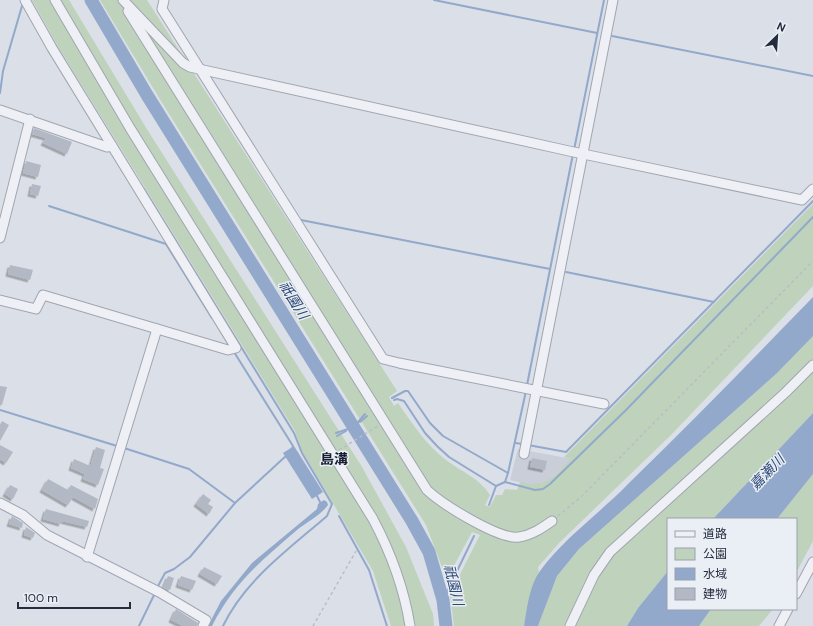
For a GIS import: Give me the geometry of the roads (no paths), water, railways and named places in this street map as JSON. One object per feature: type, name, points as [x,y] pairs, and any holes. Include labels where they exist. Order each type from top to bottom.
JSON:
[{"type":"street","points":[[0,300],[36,309],[43,295],[232,349],[25,0]]},
{"type":"street","points":[[55,0],[130,128],[373,519],[391,554],[404,597],[410,626]]},
{"type":"street","points":[[122,0],[183,63],[199,69],[569,151],[802,200],[813,190]]},
{"type":"street","points":[[122,0],[428,490],[449,508],[505,536],[518,537],[534,533],[552,521]]},
{"type":"street","points":[[164,0],[162,9],[383,359],[604,404]]},
{"type":"street","points":[[524,454],[535,390],[584,154],[613,0]]},
{"type":"street","points":[[1,110],[107,147],[112,146]]},
{"type":"street","points":[[0,238],[30,119]]},
{"type":"street","points":[[87,556],[158,329]]},
{"type":"street","points":[[570,626],[594,574],[610,552],[813,366]]},
{"type":"street","points":[[0,503],[23,515],[47,535],[151,587],[206,620],[203,626]]},
{"type":"street","points":[[797,592],[813,562]]},
{"type":"street","points":[[779,626],[787,610]]},
{"type":"water","points":[[813,297],[813,336],[776,374],[579,549],[557,576],[538,626],[524,626],[533,584],[540,571],[550,559],[571,537],[617,495],[675,438]]},
{"type":"water","name":"嘉瀬川","points":[[813,413],[813,474],[778,518],[714,518]]},
{"type":"water","points":[[294,446],[323,492],[312,499],[283,453]]},
{"type":"water","points":[[324,500],[328,505],[325,509],[297,530],[249,574],[220,611],[212,626],[208,626],[221,601],[252,563],[317,509],[318,504]]},
{"type":"water","points":[[667,572],[667,610],[710,610],[699,626],[627,626],[638,608]]},
{"type":"waterway","name":"祇園川","points":[[91,0],[147,95],[412,521],[429,552],[443,600],[446,626]]},
{"type":"waterway","points":[[434,0],[597,33]]},
{"type":"waterway","points":[[574,150],[604,0]]},
{"type":"waterway","points":[[0,93],[3,71],[22,6]]},
{"type":"waterway","points":[[612,36],[813,76]]},
{"type":"waterway","points":[[527,385],[573,154]]},
{"type":"waterway","points":[[144,189],[294,433],[302,453],[332,504],[327,516],[283,553],[243,594],[232,609],[223,626]]},
{"type":"waterway","points":[[528,445],[566,452],[813,201]]},
{"type":"waterway","points":[[49,206],[166,244],[212,318]]},
{"type":"waterway","points":[[496,486],[505,482],[535,490],[543,489],[550,484],[626,410],[813,217]]},
{"type":"waterway","points":[[301,220],[550,269]]},
{"type":"waterway","points":[[566,272],[714,302]]},
{"type":"waterway","points":[[234,352],[293,446],[292,449]]},
{"type":"waterway","points":[[392,398],[405,391],[408,391],[430,423],[443,436],[508,473],[526,391]]},
{"type":"waterway","points":[[394,400],[397,399],[404,401],[425,433],[449,457],[496,486]]},
{"type":"waterway","points":[[0,410],[117,446]]},
{"type":"waterway","name":"祇園川","points":[[336,433],[354,427],[365,414]]},
{"type":"waterway","points":[[360,422],[367,416]]},
{"type":"waterway","points":[[337,436],[346,431]]},
{"type":"waterway","points":[[515,443],[523,444]]},
{"type":"waterway","points":[[124,448],[189,469],[235,503]]},
{"type":"waterway","points":[[157,588],[165,573],[174,569],[190,557],[235,503],[287,455]]},
{"type":"waterway","points":[[505,482],[508,473]]},
{"type":"waterway","points":[[489,505],[496,486]]},
{"type":"waterway","points":[[316,494],[321,504]]},
{"type":"waterway","points":[[339,516],[369,570],[387,626]]},
{"type":"waterway","points":[[443,600],[474,536]]},
{"type":"waterway","points":[[139,626],[155,593]]},
{"type":"district","name":"島溝","points":[[334,459]]}]
